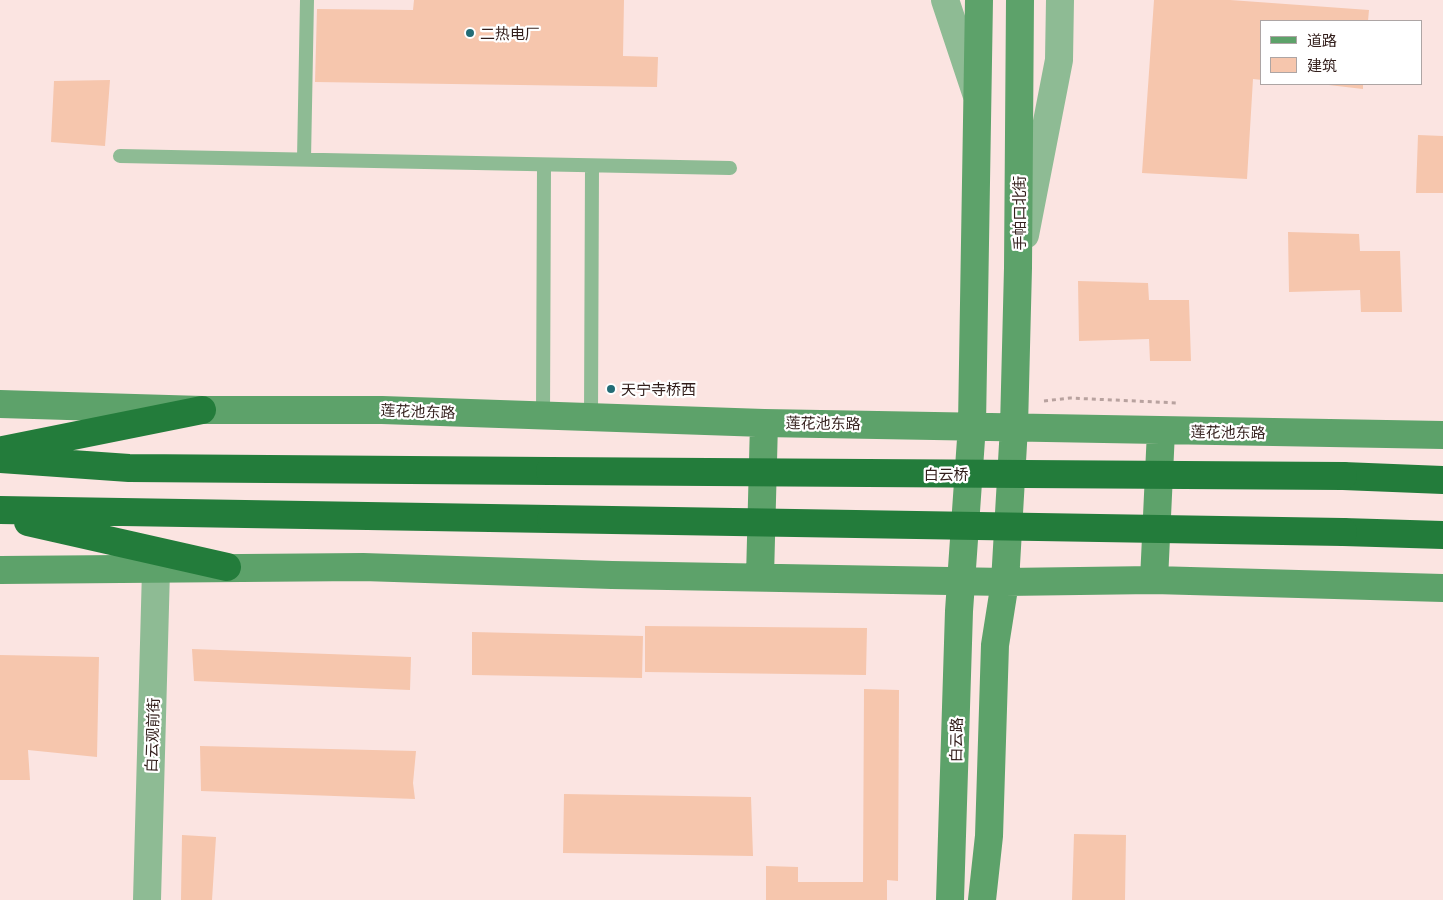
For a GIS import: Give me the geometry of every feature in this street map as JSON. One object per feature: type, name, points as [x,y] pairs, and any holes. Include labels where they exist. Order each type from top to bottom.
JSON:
[{"type":"highway","points":[[0,450],[202,410]]},
{"type":"highway","name":"白云桥","points":[[0,459],[130,468],[1343,476],[1443,480]]},
{"type":"highway","points":[[0,510],[1343,532],[1443,536]]},
{"type":"highway","points":[[0,516],[227,568]]},
{"type":"street","points":[[945,0],[977,95]]},
{"type":"street","points":[[972,425],[979,0]]},
{"type":"street","name":"手帕口北街","points":[[1005,582],[1014,427],[1018,268],[1020,0]]},
{"type":"street","points":[[1018,268],[1059,60],[1060,0]]},
{"type":"street","name":"莲花池东路","points":[[0,404],[202,410],[382,410],[764,423],[972,425],[1161,431],[1443,434]]},
{"type":"street","points":[[760,577],[764,423]]},
{"type":"street","name":"白云路","points":[[950,900],[959,611],[972,425]]},
{"type":"street","points":[[1154,580],[1161,431]]},
{"type":"street","points":[[0,570],[410,568],[1005,582],[1154,580],[1443,588]]},
{"type":"street","name":"白云观前街","points":[[147,900],[156,570]]},
{"type":"street","points":[[982,900],[989,836],[995,645],[1005,582]]},
{"type":"lane","points":[[304,159],[307,0]]},
{"type":"lane","points":[[120,156],[730,168]]},
{"type":"lane","points":[[543,415],[544,164]]},
{"type":"lane","points":[[590,416],[592,166]]},
{"type":"building","name":"二热电厂","points":[[414,0],[624,0],[623,56],[658,57],[657,87],[315,82],[317,9],[413,10]]},
{"type":"building","points":[[1154,0],[1230,0],[1369,10],[1368,20],[1260,20],[1260,80],[1253,79],[1247,179],[1142,173]]},
{"type":"building","points":[[110,80],[105,146],[51,142],[54,81]]},
{"type":"building","points":[[1329,85],[1363,85],[1363,89]]},
{"type":"building","points":[[1418,135],[1443,136],[1443,193],[1416,193]]},
{"type":"building","points":[[1288,232],[1359,234],[1360,251],[1400,251],[1402,312],[1361,312],[1360,290],[1289,292]]},
{"type":"building","points":[[1078,281],[1148,283],[1149,300],[1189,300],[1191,361],[1150,361],[1149,339],[1079,341]]},
{"type":"building","points":[[645,626],[867,628],[866,675],[645,672]]},
{"type":"building","points":[[472,632],[643,636],[642,678],[472,675]]},
{"type":"building","points":[[192,649],[411,657],[410,690],[194,681]]},
{"type":"building","points":[[0,655],[99,657],[97,757],[28,750],[30,780],[0,780]]},
{"type":"building","points":[[864,689],[899,690],[898,881],[887,880],[887,900],[766,900],[766,866],[798,867],[798,882],[863,882]]},
{"type":"building","points":[[200,746],[416,751],[413,783],[415,799],[201,791]]},
{"type":"building","points":[[564,794],[751,797],[753,856],[563,853]]},
{"type":"building","points":[[1074,834],[1126,835],[1125,900],[1072,900]]},
{"type":"building","points":[[182,835],[216,837],[212,900],[181,900]]},
{"type":"place","name":"二热电厂","points":[[470,33]]},
{"type":"place","name":"天宁寺桥西","points":[[611,389]]}]
